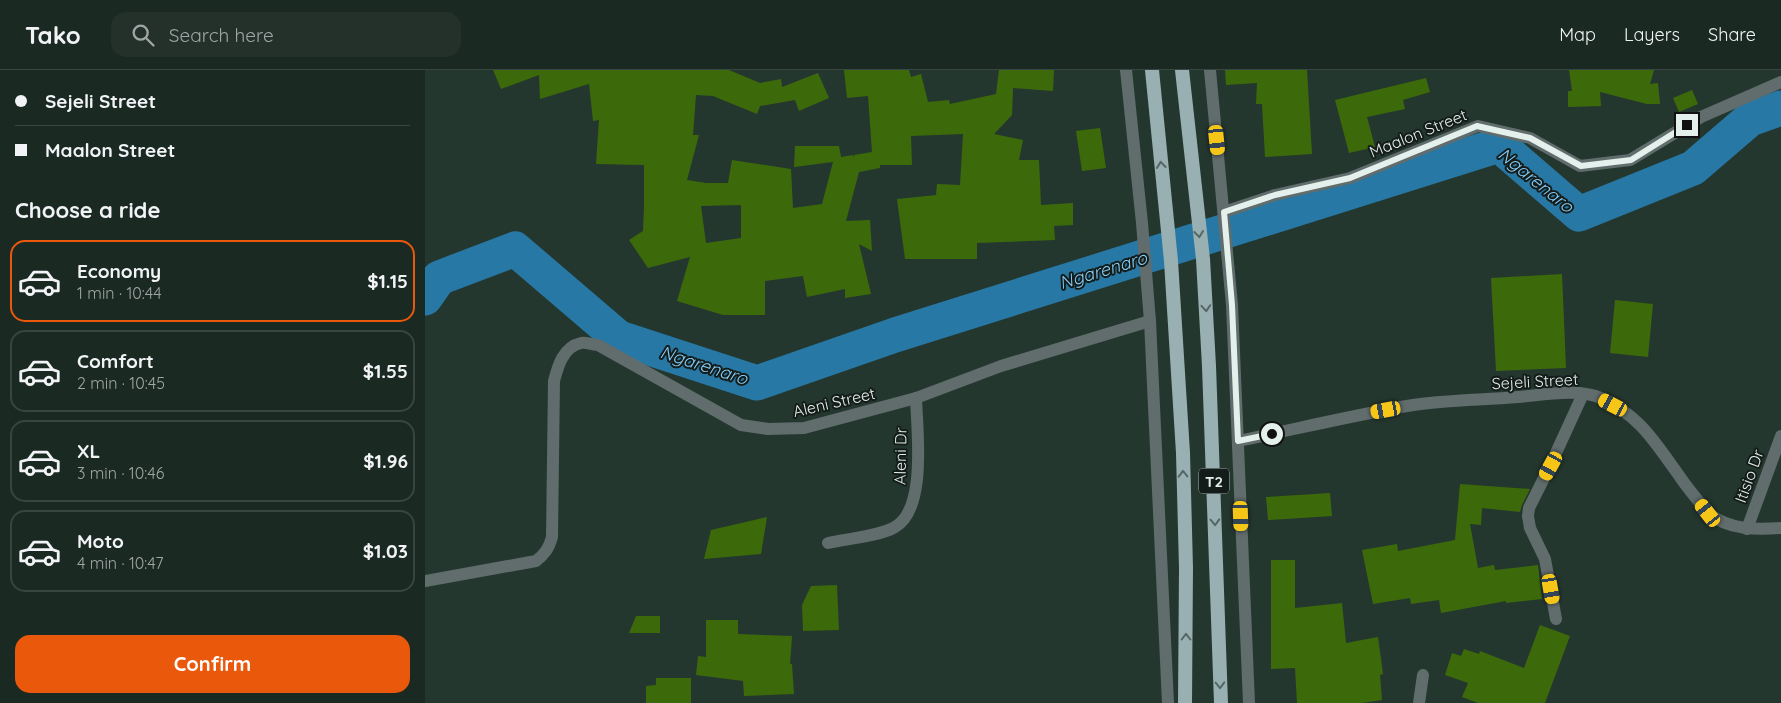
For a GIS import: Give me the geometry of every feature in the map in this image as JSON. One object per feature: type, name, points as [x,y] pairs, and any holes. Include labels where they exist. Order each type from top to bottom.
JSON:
[{"type":"highway","name":"T2","points":[[1151,70],[1171,262],[1183,453],[1186,568],[1185,703]]},
{"type":"highway","name":"T2","points":[[1182,70],[1196,210],[1203,259],[1213,452],[1221,703]]},
{"type":"street","points":[[1126,70],[1150,321],[1168,703]]},
{"type":"street","points":[[1210,70],[1232,305],[1249,703]]},
{"type":"street","name":"Maalon Street","points":[[1224,212],[1275,195],[1350,178],[1477,126],[1530,138],[1581,166],[1631,160],[1701,117],[1781,82]]},
{"type":"street","name":"Aleni Street","points":[[425,581],[536,561],[549,548],[552,537],[554,381],[559,362],[569,349],[582,343],[598,345],[741,425],[768,430],[804,428],[916,398],[1001,366],[1150,321]]},
{"type":"street","points":[[1556,619],[1545,559],[1529,528],[1529,508],[1551,466],[1583,394]]},
{"type":"street","name":"Sejeli Street","points":[[1238,441],[1414,405],[1583,394],[1599,398],[1613,405],[1643,426],[1708,513],[1720,521],[1747,529],[1781,528]]},
{"type":"street","name":"Aleni Dr","points":[[827,543],[888,530],[899,525],[905,518],[916,492],[918,468],[916,398]]},
{"type":"street","name":"Itisio Dr","points":[[1747,529],[1781,436]]},
{"type":"street","points":[[1419,703],[1423,675]]},
{"type":"building","points":[[493,70],[729,70],[760,83],[781,79],[782,87],[818,73],[829,98],[799,111],[795,100],[760,106],[757,114],[713,96],[696,95],[693,135],[699,135],[687,180],[706,183],[728,183],[732,160],[791,169],[793,208],[822,204],[833,162],[794,167],[795,146],[839,146],[841,157],[853,155],[854,158],[854,155],[872,152],[868,96],[847,98],[844,70],[909,70],[911,77],[921,74],[928,102],[949,100],[950,104],[996,94],[999,70],[1054,70],[1053,91],[1013,88],[1012,115],[994,134],[1023,140],[1019,160],[1039,160],[1041,205],[1073,203],[1073,225],[1054,226],[1055,240],[977,243],[977,259],[905,259],[897,199],[936,195],[937,184],[960,185],[963,134],[911,136],[912,165],[880,165],[880,168],[859,172],[846,221],[870,220],[872,251],[859,244],[871,294],[845,298],[845,289],[807,297],[803,276],[765,281],[765,315],[723,315],[677,301],[690,257],[648,268],[629,240],[643,231],[644,165],[596,164],[599,120],[593,121],[589,84],[540,99],[539,75],[501,89]],"holes":[[[741,205],[741,238],[706,243],[701,206]]]},
{"type":"building","points":[[1225,70],[1307,70],[1312,154],[1265,157],[1262,104],[1256,104],[1257,83],[1226,85]]},
{"type":"building","points":[[1569,70],[1654,70],[1650,84],[1658,83],[1660,104],[1647,104],[1600,92],[1601,106],[1568,107],[1568,91],[1572,91]]},
{"type":"building","points":[[1426,78],[1430,92],[1403,100],[1405,109],[1367,117],[1375,147],[1349,153],[1335,100]]},
{"type":"building","points":[[1692,90],[1698,104],[1679,112],[1673,98]]},
{"type":"building","points":[[1100,128],[1106,168],[1082,171],[1076,131]]},
{"type":"building","points":[[1562,274],[1566,368],[1496,371],[1491,278]]},
{"type":"building","points":[[1615,300],[1653,304],[1648,357],[1610,353]]},
{"type":"building","points":[[1460,484],[1530,489],[1520,512],[1482,508],[1481,525],[1470,524],[1478,568],[1494,565],[1495,570],[1538,565],[1542,599],[1506,603],[1506,601],[1441,613],[1439,600],[1411,604],[1410,598],[1373,604],[1362,550],[1397,544],[1398,551],[1455,540]]},
{"type":"building","points":[[1330,493],[1332,516],[1268,520],[1266,497]]},
{"type":"building","points":[[767,517],[761,554],[704,559],[711,530]]},
{"type":"building","points":[[1271,560],[1295,560],[1295,608],[1342,603],[1346,643],[1378,637],[1383,674],[1380,675],[1382,700],[1362,703],[1297,703],[1295,668],[1271,669]]},
{"type":"building","points":[[837,585],[839,630],[803,631],[802,605],[811,586]]},
{"type":"building","points":[[636,616],[660,616],[660,633],[629,633]]},
{"type":"building","points":[[706,620],[738,620],[738,634],[792,636],[790,664],[792,664],[794,694],[744,696],[743,681],[696,675],[698,656],[706,657]]},
{"type":"building","points":[[1540,625],[1570,636],[1545,703],[1478,703],[1462,697],[1468,683],[1445,675],[1452,653],[1461,656],[1464,649],[1479,654],[1480,651],[1524,668]]},
{"type":"building","points":[[656,678],[691,678],[691,703],[646,703],[646,686],[656,685]]},
{"type":"waterway","name":"Ngarenaro","points":[[425,298],[439,278],[515,249],[619,338],[757,383],[895,335],[1499,145],[1579,214],[1693,168],[1750,119],[1781,108]]},
{"type":"route","points":[[1272,434],[1238,441],[1232,305],[1224,212],[1275,195],[1350,178],[1477,126],[1530,138],[1581,166],[1631,160],[1687,125]]}]
